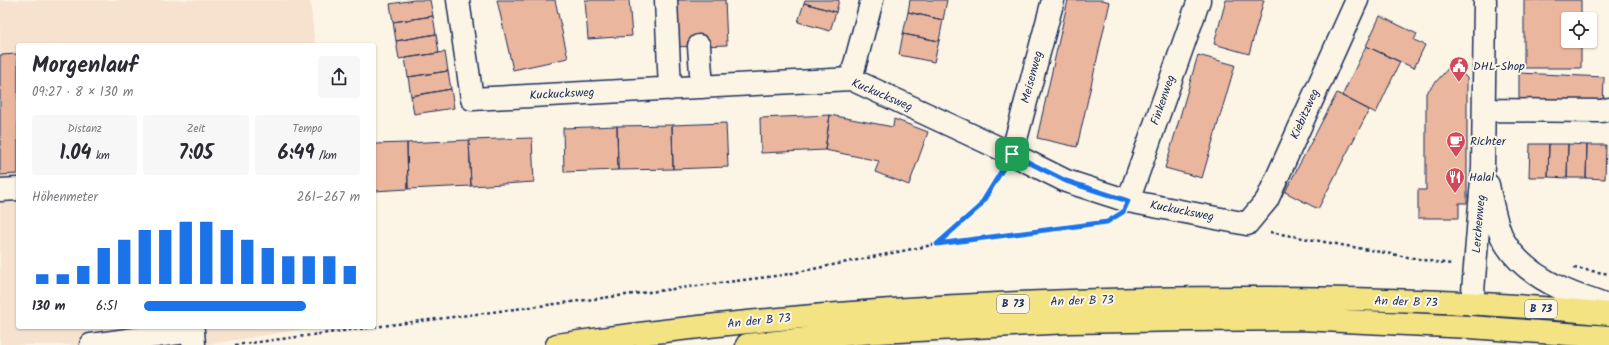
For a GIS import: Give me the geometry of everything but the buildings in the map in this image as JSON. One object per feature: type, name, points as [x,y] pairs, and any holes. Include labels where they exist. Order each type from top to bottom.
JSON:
[{"type":"main road","name":"An der B 73","points":[[557,345],[644,333],[859,312],[1067,301],[1302,298],[1472,304],[1609,314]]},
{"type":"main road","points":[[1470,327],[1472,304]]},
{"type":"main road","name":"An der B 73","points":[[747,345],[861,333],[1077,322],[1301,319],[1470,327],[1609,337]]},
{"type":"street","name":"Kuckucksweg","points":[[458,0],[472,99],[851,79],[1012,154],[1066,181],[1128,201],[1247,224]]},
{"type":"street","points":[[666,0],[670,89]]},
{"type":"street","points":[[851,79],[872,0]]},
{"type":"street","name":"Meisenweg","points":[[1012,154],[1053,0]]},
{"type":"street","name":"Finkenweg","points":[[1128,201],[1199,0]]},
{"type":"street","name":"Kiebitzweg","points":[[1247,224],[1267,200],[1357,0]]},
{"type":"street","name":"Lerchenweg","points":[[1472,304],[1483,167],[1485,0]]},
{"type":"street","points":[[699,46],[702,87]]},
{"type":"street","points":[[1484,110],[1602,111],[1609,109]]},
{"type":"street","points":[[1483,167],[1492,206],[1504,241],[1517,258],[1533,272],[1560,288],[1609,307]]},
{"type":"street","points":[[0,190],[16,190]]},
{"type":"street","points":[[91,345],[193,331],[194,345]]},
{"type":"path","points":[[937,244],[980,206],[1012,154]]},
{"type":"path","points":[[376,327],[783,276],[937,244],[1107,222],[1123,212],[1128,201]]},
{"type":"path","points":[[1247,224],[1254,229],[1435,262],[1475,266]]},
{"type":"path","points":[[1571,268],[1609,274]]},
{"type":"path","points":[[235,345],[359,329]]},
{"type":"shaded area","points":[[0,0],[310,0],[315,43],[16,43],[16,329],[305,329],[204,345],[0,345]]},
{"type":"place","name":"DHL-Shop","points":[[1459,83]]},
{"type":"place","name":"Richter","points":[[1456,158]]},
{"type":"place","name":"Halal","points":[[1455,194]]},
{"type":"route","points":[[1012,154],[1066,181],[1128,201],[1123,212],[1107,222],[937,244],[980,206],[1012,154]]}]
